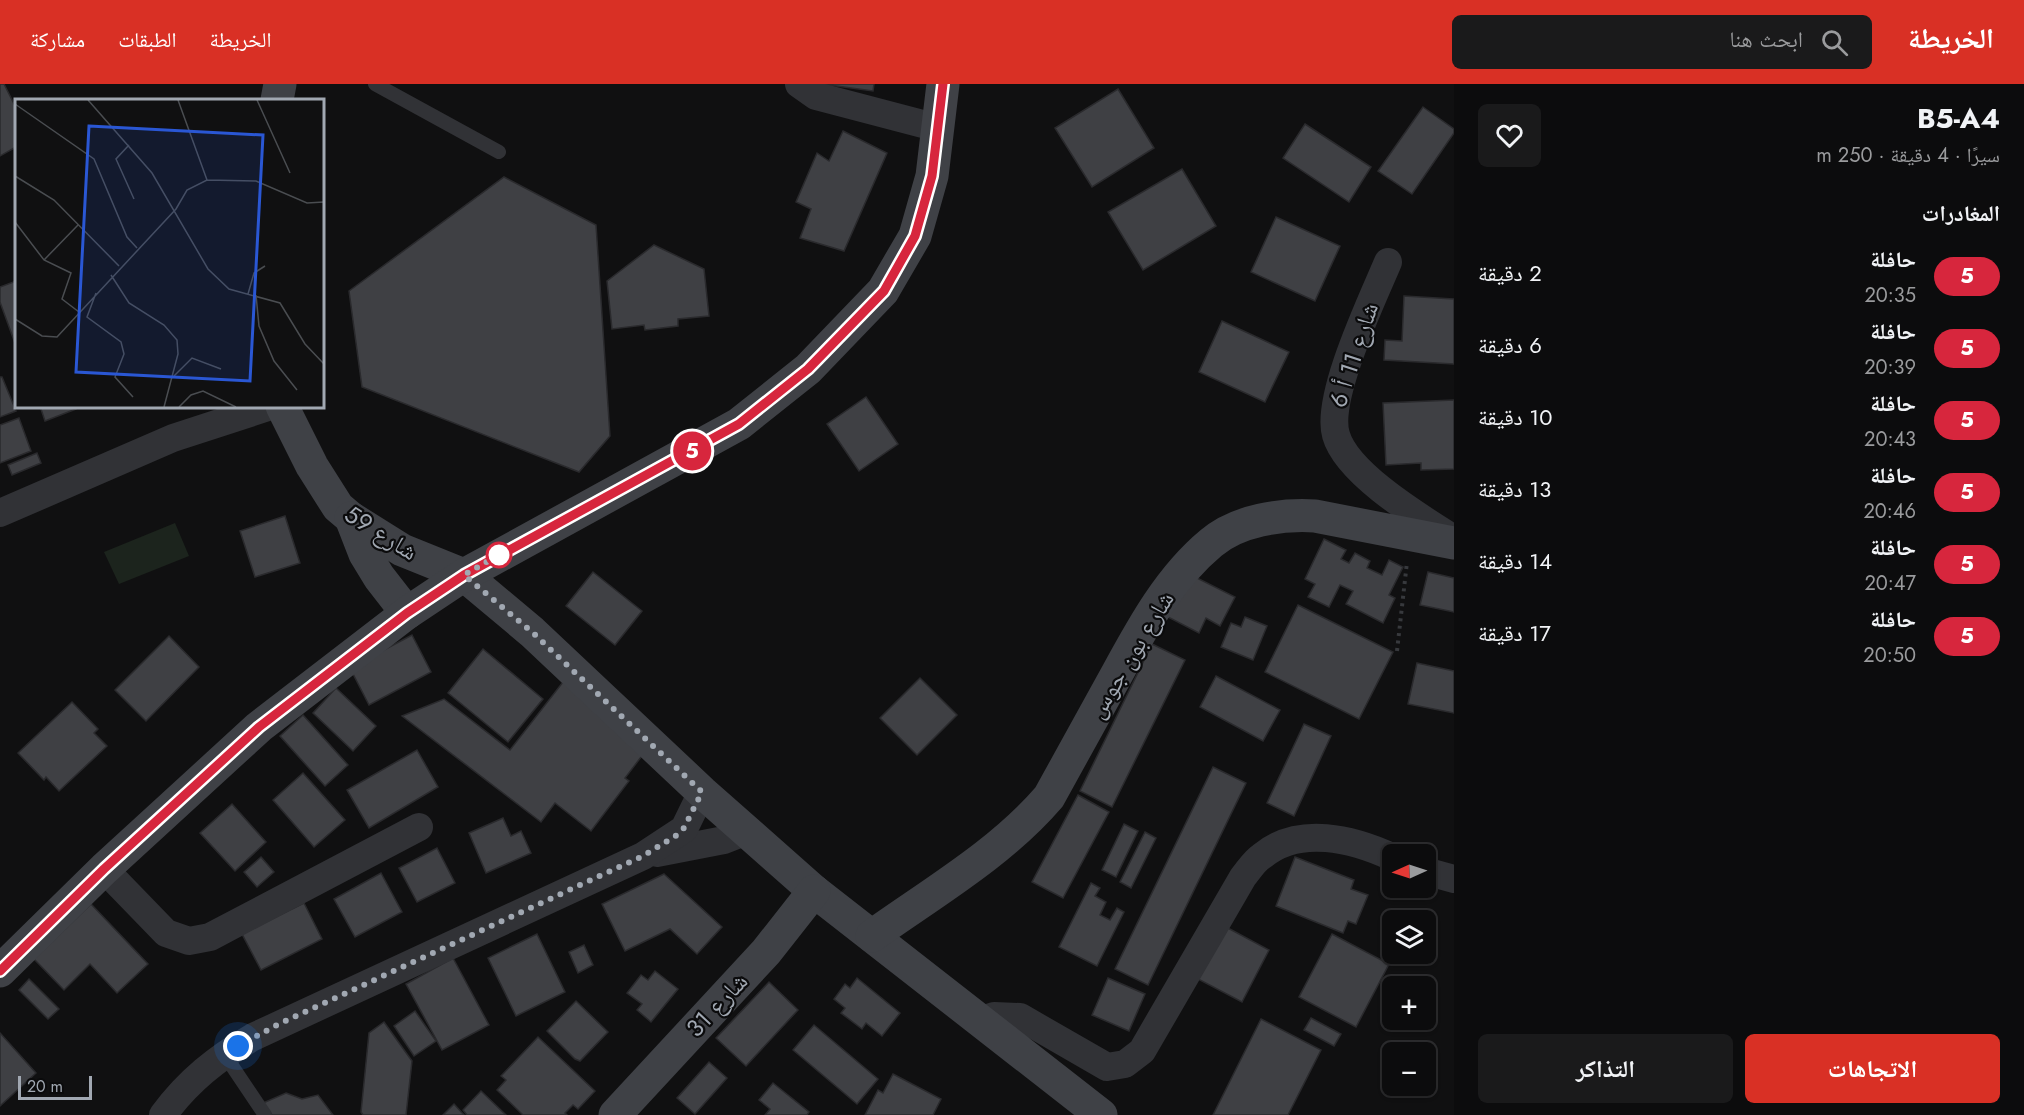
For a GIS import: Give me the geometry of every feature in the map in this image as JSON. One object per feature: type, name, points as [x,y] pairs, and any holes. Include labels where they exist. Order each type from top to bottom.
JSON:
[{"type":"street","points":[[278,99],[280,84]]},
{"type":"street","points":[[799,84],[816,96],[938,128]]},
{"type":"street","points":[[0,971],[104,869],[259,727],[407,613],[464,575],[739,424],[808,369],[884,291],[915,236],[932,176],[942,84]]},
{"type":"street","name":"شارع 11 أ 6","points":[[1388,262],[1355,338],[1338,394],[1333,417],[1336,436],[1356,467],[1375,484],[1454,541]]},
{"type":"street","points":[[0,513],[173,438],[265,408]]},
{"type":"street","name":"شارع 59","points":[[283,408],[312,466],[338,507],[351,518],[402,550],[464,575],[532,632],[702,792],[814,891],[1099,1115]]},
{"type":"street","name":"شارع بون جوس","points":[[872,936],[976,863],[1029,820],[1049,797],[1151,613],[1187,567],[1212,542],[1236,528],[1296,515],[1316,516],[1411,536],[1454,541]]},
{"type":"street","points":[[351,518],[365,554],[407,613]]},
{"type":"street","points":[[163,1115],[197,1075],[224,1054],[279,1024],[643,856],[677,835],[684,828],[702,792]]},
{"type":"street","points":[[104,869],[166,933],[189,941],[210,937],[419,827]]},
{"type":"street","points":[[643,856],[724,840],[747,831]]},
{"type":"street","points":[[980,1021],[994,1016],[1020,1017],[1105,1067],[1125,1064],[1142,1051],[1243,877],[1262,855],[1306,838],[1330,838],[1382,853]]},
{"type":"street","points":[[1436,874],[1454,879]]},
{"type":"street","name":"شارع 31","points":[[615,1115],[766,952],[814,891]]},
{"type":"lane","points":[[375,84],[499,152]]},
{"type":"lane","points":[[224,1054],[265,1115]]},
{"type":"path","points":[[1397,651],[1411,536]]},
{"type":"shaded area","points":[[175,523],[189,556],[119,584],[104,552]]},
{"type":"building","points":[[0,84],[4,84],[15,106],[15,148],[0,156]]},
{"type":"building","points":[[822,84],[874,84],[873,91]]},
{"type":"building","points":[[1118,89],[1154,148],[1092,187],[1055,128]]},
{"type":"building","points":[[1423,107],[1454,129],[1454,133],[1412,194],[1378,171]]},
{"type":"building","points":[[1305,124],[1371,167],[1349,202],[1283,158]]},
{"type":"building","points":[[843,131],[887,153],[844,251],[800,238],[811,209],[796,202],[817,153],[829,161]]},
{"type":"building","points":[[1182,169],[1216,226],[1143,270],[1108,212]]},
{"type":"building","points":[[504,177],[596,225],[610,436],[579,472],[362,387],[349,291]]},
{"type":"building","points":[[1276,217],[1340,246],[1315,301],[1251,272]]},
{"type":"building","points":[[654,245],[704,269],[709,316],[678,319],[678,326],[645,330],[644,325],[612,329],[607,281]]},
{"type":"building","points":[[15,281],[15,343],[0,302],[0,287]]},
{"type":"building","points":[[1404,296],[1454,299],[1454,364],[1384,360],[1385,340],[1402,341]]},
{"type":"building","points":[[1222,321],[1289,352],[1265,402],[1199,372]]},
{"type":"building","points":[[0,377],[2,377],[16,411],[0,417]]},
{"type":"building","points":[[866,397],[898,444],[859,471],[827,424]]},
{"type":"building","points":[[1454,400],[1454,469],[1421,470],[1421,463],[1386,465],[1383,403]]},
{"type":"building","points":[[41,408],[76,408],[76,409],[45,421]]},
{"type":"building","points":[[19,418],[31,451],[0,463],[0,425]]},
{"type":"building","points":[[37,453],[41,463],[12,475],[8,465]]},
{"type":"building","points":[[285,516],[300,563],[255,577],[240,531]]},
{"type":"building","points":[[1324,539],[1346,550],[1341,559],[1349,563],[1355,553],[1370,561],[1367,568],[1382,575],[1389,560],[1403,567],[1389,595],[1395,598],[1383,623],[1346,604],[1353,591],[1340,585],[1329,607],[1308,597],[1315,584],[1305,579]]},
{"type":"building","points":[[593,572],[642,611],[615,645],[566,606]]},
{"type":"building","points":[[1428,572],[1454,578],[1454,612],[1420,605]]},
{"type":"building","points":[[1187,573],[1235,597],[1220,626],[1206,618],[1199,633],[1166,616]]},
{"type":"building","points":[[1298,605],[1393,652],[1359,719],[1265,672]]},
{"type":"building","points":[[1245,617],[1267,626],[1253,660],[1221,647],[1231,623],[1241,627]]},
{"type":"building","points":[[412,635],[431,672],[369,705],[350,668]]},
{"type":"building","points":[[169,636],[199,667],[146,721],[115,690]]},
{"type":"building","points":[[1152,644],[1185,660],[1112,807],[1080,791]]},
{"type":"building","points":[[483,649],[543,699],[508,742],[448,693]]},
{"type":"building","points":[[1417,663],[1454,671],[1454,713],[1408,704]]},
{"type":"building","points":[[1216,676],[1280,710],[1263,741],[1200,707]]},
{"type":"building","points":[[920,678],[957,715],[917,755],[880,718]]},
{"type":"building","points":[[563,682],[648,748],[625,778],[629,781],[591,831],[555,803],[541,822],[402,716],[444,699],[510,750]]},
{"type":"building","points":[[336,688],[376,726],[353,751],[313,713]]},
{"type":"building","points":[[72,702],[98,729],[94,733],[107,746],[59,791],[46,777],[44,780],[18,753]]},
{"type":"building","points":[[303,715],[348,765],[325,786],[280,736]]},
{"type":"building","points":[[1304,724],[1331,736],[1294,816],[1267,803]]},
{"type":"building","points":[[417,750],[438,787],[369,828],[347,790]]},
{"type":"building","points":[[1213,767],[1246,783],[1148,985],[1115,969]]},
{"type":"building","points":[[303,773],[345,820],[314,847],[273,800]]},
{"type":"building","points":[[1078,795],[1109,812],[1063,898],[1032,882]]},
{"type":"building","points":[[232,804],[266,842],[235,871],[200,833]]},
{"type":"building","points":[[503,818],[511,836],[521,831],[531,853],[486,873],[469,833]]},
{"type":"building","points":[[1124,824],[1138,831],[1116,877],[1102,870]]},
{"type":"building","points":[[1145,832],[1156,838],[1131,888],[1120,882]]},
{"type":"building","points":[[437,848],[455,883],[417,902],[399,868]]},
{"type":"building","points":[[261,857],[274,872],[257,887],[244,872]]},
{"type":"building","points":[[1295,857],[1354,880],[1351,889],[1368,895],[1356,924],[1348,921],[1343,933],[1276,906]]},
{"type":"building","points":[[381,873],[402,912],[355,937],[334,899]]},
{"type":"building","points":[[664,874],[722,927],[697,954],[670,929],[625,951],[602,904]]},
{"type":"building","points":[[1091,883],[1100,888],[1095,896],[1106,902],[1100,915],[1110,920],[1117,908],[1124,912],[1097,966],[1059,947]]},
{"type":"building","points":[[304,903],[322,939],[261,970],[242,934]]},
{"type":"building","points":[[91,904],[148,964],[117,993],[90,964],[64,990],[34,959]]},
{"type":"building","points":[[1226,927],[1269,950],[1242,1002],[1198,979]]},
{"type":"building","points":[[537,934],[565,992],[516,1016],[488,958]]},
{"type":"building","points":[[1332,934],[1382,960],[1382,964],[1389,964],[1356,1027],[1299,997]]},
{"type":"building","points":[[584,945],[593,965],[578,973],[569,952]]},
{"type":"building","points":[[453,958],[489,1025],[442,1050],[406,984]]},
{"type":"building","points":[[655,971],[678,989],[651,1022],[637,1010],[642,1004],[627,993],[641,975],[648,980]]},
{"type":"building","points":[[857,978],[900,1013],[882,1036],[866,1023],[862,1029],[841,1013],[845,1008],[834,999],[845,984],[850,988]]},
{"type":"building","points":[[1108,978],[1145,994],[1129,1031],[1092,1015]]},
{"type":"building","points":[[29,979],[59,1009],[48,1019],[19,990]]},
{"type":"building","points":[[769,982],[798,1010],[746,1066],[716,1038]]},
{"type":"building","points":[[576,1001],[608,1032],[580,1061],[575,1059],[547,1031]]},
{"type":"building","points":[[415,1011],[436,1041],[414,1056],[394,1026]]},
{"type":"building","points":[[1311,1018],[1341,1034],[1334,1046],[1304,1030]]},
{"type":"building","points":[[1261,1019],[1321,1050],[1288,1115],[1213,1115]]},
{"type":"building","points":[[384,1022],[412,1061],[406,1115],[363,1115],[361,1112],[369,1033]]},
{"type":"building","points":[[814,1025],[878,1079],[857,1104],[793,1050]]},
{"type":"building","points":[[0,1033],[36,1073],[0,1106]]},
{"type":"building","points":[[538,1037],[595,1091],[578,1109],[573,1105],[565,1113],[567,1115],[523,1115],[497,1090],[506,1080],[501,1076]]},
{"type":"building","points":[[709,1062],[727,1078],[695,1114],[677,1098]]},
{"type":"building","points":[[893,1074],[941,1099],[933,1115],[865,1115],[878,1090],[883,1093]]},
{"type":"building","points":[[773,1083],[809,1112],[807,1115],[765,1115],[770,1109],[759,1100]]},
{"type":"building","points":[[481,1091],[506,1115],[467,1115],[463,1110]]},
{"type":"building","points":[[286,1093],[302,1099],[318,1095],[333,1115],[272,1115],[263,1103]]},
{"type":"building","points":[[454,1104],[464,1115],[443,1115]]},
{"type":"bus line","name":"5","points":[[0,971],[104,869],[259,727],[407,613],[464,575],[739,424],[808,369],[884,291],[915,236],[932,176],[943,84]]},
{"type":"route","points":[[238,1046],[279,1024],[643,856],[677,835],[690,820],[702,792],[532,632],[464,575],[504,552],[499,555]]}]
